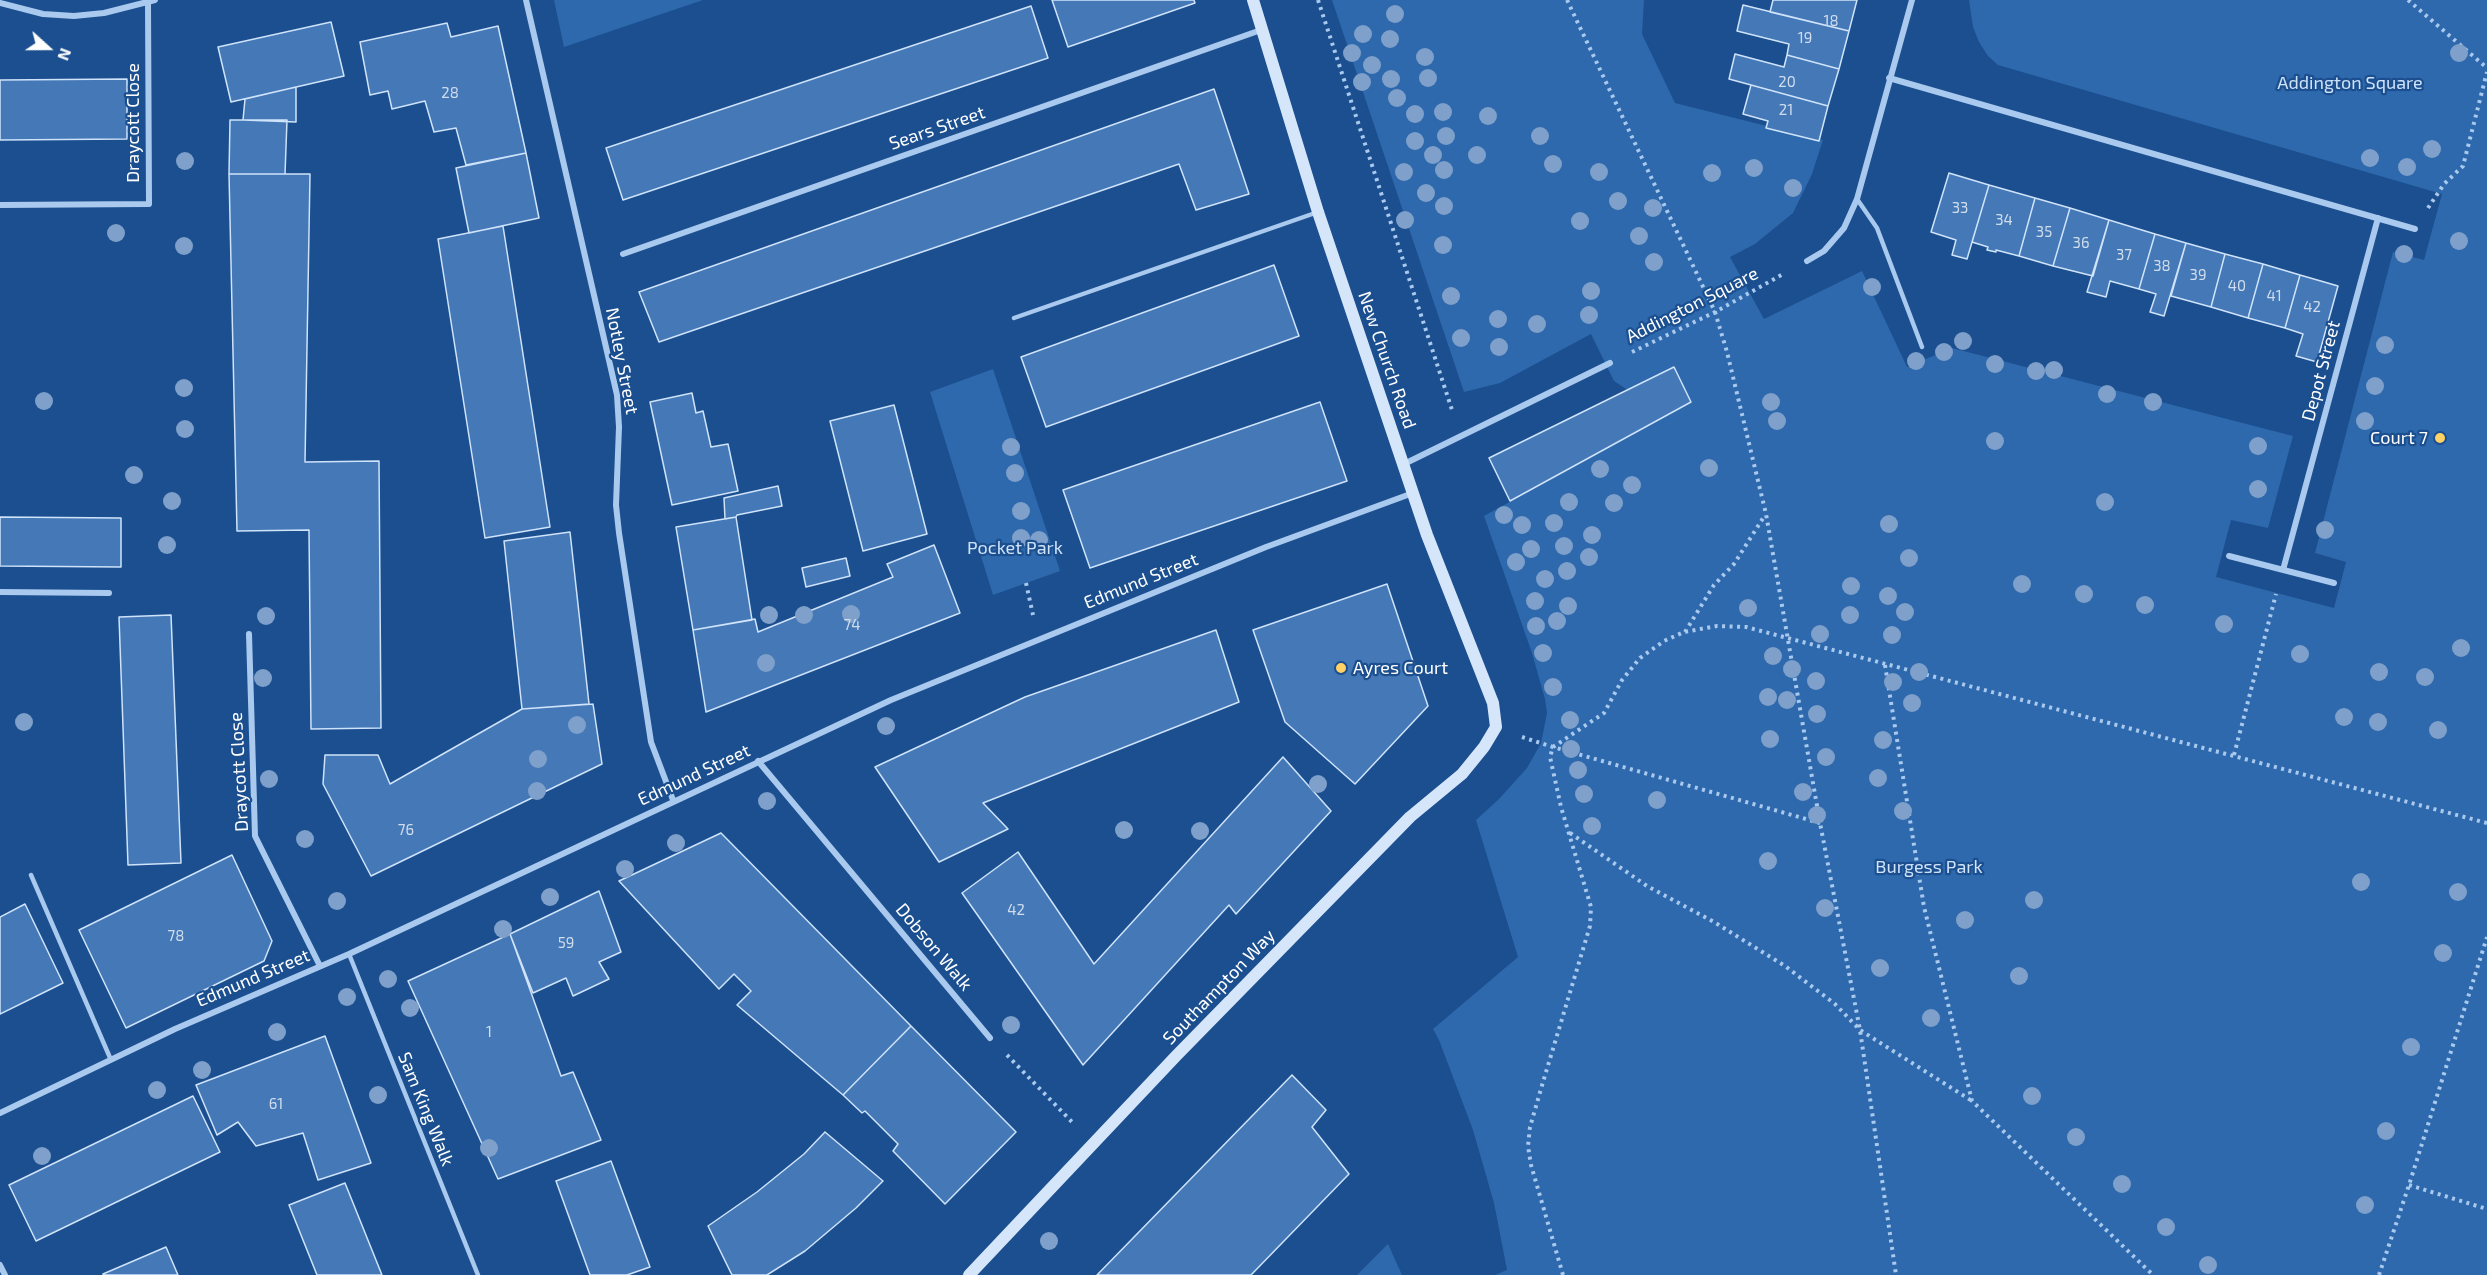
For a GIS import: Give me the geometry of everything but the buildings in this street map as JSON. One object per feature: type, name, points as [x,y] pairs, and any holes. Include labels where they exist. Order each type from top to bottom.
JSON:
[{"type":"main road","name":"New Church Road","points":[[1253,0],[1318,212],[1414,493],[1493,703],[1496,727]]},
{"type":"main road","name":"Southampton Way","points":[[969,1275],[1176,1056],[1410,817],[1462,774],[1484,747],[1496,727]]},
{"type":"street","name":"Notley Street","points":[[526,0],[617,395],[620,427],[616,505],[619,533],[651,742],[673,800]]},
{"type":"street","points":[[1807,261],[1824,250],[1844,228],[1857,200],[1912,0]]},
{"type":"street","points":[[0,3],[43,14],[74,16],[104,13],[151,1]]},
{"type":"street","name":"Draycott Close","points":[[0,205],[149,204],[151,1]]},
{"type":"street","name":"Sears Street","points":[[622,254],[1261,30]]},
{"type":"street","points":[[1889,78],[2415,229]]},
{"type":"street","name":"Depot Street","points":[[2283,570],[2378,218]]},
{"type":"street","name":"Addington Square","points":[[1404,464],[1610,363]]},
{"type":"street","name":"Edmund Street","points":[[0,1113],[175,1029],[349,954],[673,800],[891,700],[1038,638],[1266,547],[1414,493]]},
{"type":"street","points":[[2229,556],[2334,583]]},
{"type":"street","points":[[0,592],[109,593]]},
{"type":"street","name":"Draycott Close","points":[[249,634],[255,836],[320,966]]},
{"type":"street","name":"Dobson Walk","points":[[758,761],[990,1038]]},
{"type":"street","points":[[0,1265],[5,1275]]},
{"type":"lane","points":[[1857,200],[1877,228],[1922,347]]},
{"type":"lane","points":[[1014,318],[1318,212]]},
{"type":"lane","points":[[31,875],[111,1060]]},
{"type":"lane","name":"Sam King Walk","points":[[349,954],[478,1275]]},
{"type":"path","points":[[1318,0],[1451,403]]},
{"type":"path","points":[[1566,0],[1715,312],[1766,514],[1820,823],[1860,1030],[1896,1275]]},
{"type":"path","points":[[2408,0],[2487,70],[2463,166],[2444,184],[2415,229]]},
{"type":"path","name":"Addington Square","points":[[1610,363],[1715,312],[1807,261]]},
{"type":"path","points":[[1684,632],[1714,585],[1734,564],[1766,514]]},
{"type":"path","points":[[2234,755],[2283,570]]},
{"type":"path","points":[[1026,583],[1038,638]]},
{"type":"path","points":[[1563,1275],[1531,1165],[1528,1146],[1530,1127],[1590,926],[1592,907],[1569,832],[1550,757],[1553,747],[1604,713],[1622,680],[1641,658],[1664,641],[1684,632],[1717,626],[1746,627],[2487,823]]},
{"type":"path","points":[[1885,665],[1924,907],[1972,1101]]},
{"type":"path","points":[[1496,727],[1553,747],[1820,823]]},
{"type":"path","points":[[1569,832],[1647,886],[1714,922],[1785,966],[1835,1004],[1860,1030],[1972,1101],[2153,1275]]},
{"type":"path","points":[[2379,1275],[2487,937]]},
{"type":"path","points":[[990,1038],[1094,1145]]},
{"type":"path","points":[[2409,1185],[2487,1209]]},
{"type":"green space","points":[[554,0],[703,0],[564,47]]},
{"type":"green space","name":"Burgess Park","points":[[1332,0],[1644,0],[1642,34],[1675,103],[1823,140],[1812,174],[1793,213],[1755,244],[1730,257],[1764,319],[1862,271],[1907,367],[1952,348],[2293,436],[2268,528],[2231,520],[2216,577],[2334,608],[2346,562],[2315,553],[2393,252],[2424,260],[2442,194],[1998,65],[1988,56],[1979,42],[1973,27],[1969,0],[2487,0],[2487,1275],[1495,1275],[1507,1270],[1494,1203],[1473,1130],[1433,1029],[1518,957],[1476,820],[1527,768],[1541,743],[1547,713],[1532,653],[1484,516],[1691,402],[1674,368],[1629,391],[1614,381],[1591,334],[1500,383],[1464,392]]},
{"type":"green space","name":"Pocket Park","points":[[993,369],[1060,571],[993,595],[930,392]]},
{"type":"green space","points":[[1388,1244],[1402,1275],[1357,1275]]},
{"type":"place","name":"Court 7","points":[[2440,438]]},
{"type":"place","name":"Ayres Court","points":[[1341,668]]}]
